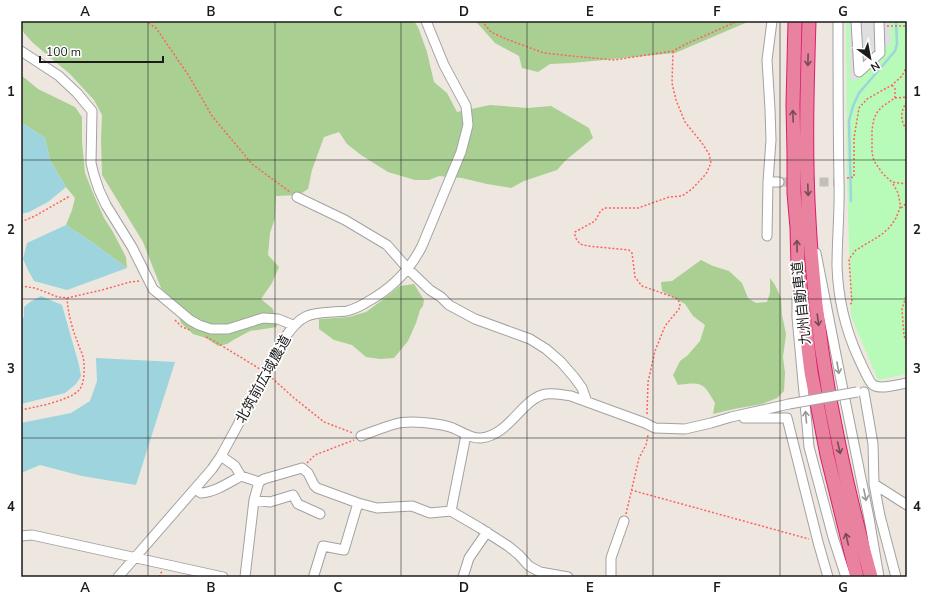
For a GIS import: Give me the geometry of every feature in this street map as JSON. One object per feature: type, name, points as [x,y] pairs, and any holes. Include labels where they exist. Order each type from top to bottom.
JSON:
[{"type":"highway","name":"九州自動車道","points":[[795,21],[793,105],[794,193],[798,268],[811,372],[827,455],[857,577]]},
{"type":"highway","name":"九州自動車道","points":[[809,21],[807,126],[809,220],[815,289],[823,358],[839,445],[872,577]]},
{"type":"street","name":"北筑前広域農道","points":[[118,577],[212,469],[221,456],[293,325],[311,314],[348,311],[360,307],[377,297],[392,285],[416,259],[461,152],[468,125],[466,106],[444,66],[426,21]]},
{"type":"street","points":[[767,236],[768,182],[771,140],[767,60],[772,21]]},
{"type":"street","points":[[838,21],[839,203],[837,266],[842,309],[851,341],[864,371],[872,384],[884,387],[907,383]]},
{"type":"street","points":[[856,21],[859,72],[880,53],[879,24]]},
{"type":"street","points":[[21,51],[59,76],[77,93],[92,111],[91,163],[99,190],[106,205],[132,247],[153,289],[190,320],[211,329],[228,329],[263,318],[278,319],[293,325]]},
{"type":"street","points":[[768,182],[779,182]]},
{"type":"street","points":[[297,197],[345,220],[387,245],[408,269],[430,290],[449,305],[475,319],[530,339],[546,349],[561,362],[574,377],[582,388],[586,402]]},
{"type":"street","points":[[809,220],[869,518],[879,577]]},
{"type":"street","points":[[798,268],[797,317],[808,447],[833,537],[846,577]]},
{"type":"street","points":[[361,436],[396,423],[411,421],[448,426],[466,435],[481,438],[496,433],[512,421],[534,400],[547,394],[571,396],[656,428],[686,429],[789,404],[861,392],[872,384]]},
{"type":"street","points":[[861,392],[873,444],[874,484],[880,516],[896,577]]},
{"type":"street","points":[[731,417],[787,418],[828,577]]},
{"type":"street","points":[[451,511],[466,435]]},
{"type":"street","points":[[221,456],[235,466],[241,476],[259,482]]},
{"type":"street","points":[[245,577],[254,500],[259,482],[264,479],[302,468],[308,473],[317,488],[358,503],[378,508],[412,506],[430,513],[451,511],[508,546],[519,554],[529,566],[540,572],[568,577]]},
{"type":"street","points":[[195,489],[200,493],[208,492],[241,476]]},
{"type":"street","points":[[874,484],[907,505]]},
{"type":"street","points":[[254,500],[270,502],[293,495],[298,504],[320,514]]},
{"type":"street","points":[[314,577],[323,546],[344,550],[358,503]]},
{"type":"street","points":[[610,577],[611,558],[624,521]]},
{"type":"street","points":[[463,577],[468,558],[487,532]]},
{"type":"street","points":[[21,536],[32,535],[223,577]]},
{"type":"path","points":[[145,21],[156,28],[189,76],[212,116],[252,164],[297,197]]},
{"type":"path","points":[[482,21],[491,32],[544,53],[614,60],[673,51],[738,21]]},
{"type":"path","points":[[879,24],[907,26]]},
{"type":"path","points":[[624,521],[639,458],[646,445],[648,425],[648,382],[655,351],[665,326],[679,309],[680,305],[678,299],[642,286],[635,277],[632,253],[629,250],[580,244],[575,237],[575,232],[595,221],[604,208],[638,208],[669,197],[682,196],[692,189],[706,174],[711,163],[709,154],[685,122],[676,100],[672,82],[673,51]]},
{"type":"path","points":[[854,177],[854,138],[859,108],[867,99],[892,85],[902,76],[907,66]]},
{"type":"path","points":[[892,85],[895,89],[894,98]]},
{"type":"path","points":[[842,309],[852,302],[849,259],[856,250],[890,228],[900,208],[898,193],[892,182],[883,174],[874,160],[872,153],[872,130],[874,118],[883,106],[894,98],[907,97]]},
{"type":"path","points":[[907,102],[904,106],[901,117],[902,123],[907,130]]},
{"type":"path","points":[[892,182],[907,184]]},
{"type":"path","points":[[21,222],[70,196]]},
{"type":"path","points":[[900,208],[907,203]]},
{"type":"path","points":[[21,286],[35,288],[58,297],[67,298],[130,282],[142,281],[150,283]]},
{"type":"path","points":[[907,293],[902,309],[904,336],[907,342]]},
{"type":"path","points":[[21,410],[50,404],[70,396],[80,390],[84,380],[83,358],[77,342],[68,308],[67,298]]},
{"type":"path","points":[[266,374],[324,422],[361,436]]},
{"type":"path","points":[[302,468],[315,455],[361,436]]},
{"type":"path","points":[[631,490],[818,542]]},
{"type":"green space","points":[[21,21],[414,21],[418,27],[427,52],[434,82],[447,93],[457,112],[490,105],[528,108],[551,106],[589,128],[593,138],[566,160],[557,170],[524,181],[511,188],[462,178],[439,176],[429,180],[415,180],[388,172],[361,155],[347,144],[339,132],[324,137],[312,170],[308,189],[299,195],[276,196],[275,218],[270,233],[268,255],[279,267],[272,283],[261,299],[273,309],[277,327],[250,331],[227,344],[218,346],[206,338],[193,334],[181,323],[174,302],[161,288],[143,242],[102,175],[102,115],[94,100],[70,74],[33,43],[24,33],[21,26]]},
{"type":"green space","points":[[475,21],[750,21],[675,53],[550,64],[538,72],[522,68],[519,56],[495,43]]},
{"type":"green space","points":[[846,21],[907,21],[907,374],[878,380],[851,316],[847,178]]},
{"type":"green space","points":[[21,75],[38,89],[75,107],[82,117],[82,142],[85,173],[104,218],[126,257],[127,268],[66,225],[75,198],[66,187],[50,160],[45,138],[21,122]]},
{"type":"green space","points":[[701,260],[729,271],[742,283],[748,298],[756,303],[767,302],[770,293],[770,278],[775,285],[781,298],[782,315],[786,334],[783,357],[785,373],[784,391],[777,398],[762,404],[713,414],[715,403],[704,387],[697,384],[678,385],[673,375],[680,361],[688,355],[700,341],[705,325],[693,316],[685,304],[662,291],[661,282],[672,281]]},
{"type":"green space","points":[[414,284],[424,300],[423,306],[408,341],[394,358],[380,359],[366,357],[352,345],[334,340],[319,329],[319,319],[349,317],[366,312],[400,286]]},
{"type":"shaded area","points":[[850,21],[890,21],[891,45],[884,46],[884,55],[859,79],[850,80]]},
{"type":"water","points":[[21,122],[45,138],[50,160],[66,187],[48,202],[29,212],[21,214]]},
{"type":"water","points":[[66,225],[127,268],[67,290],[34,281],[23,259],[27,243]]},
{"type":"water","points":[[41,296],[62,305],[81,376],[76,384],[65,393],[21,404],[21,320],[24,317],[24,307]]},
{"type":"water","points":[[96,358],[175,362],[136,485],[82,476],[40,465],[21,473],[21,423],[71,413],[90,401],[97,381]]},
{"type":"waterway","points":[[851,201],[849,121],[853,106],[859,93],[895,51],[897,44],[896,21]]},
{"type":"tunnel","points":[[779,182],[839,182]]}]
